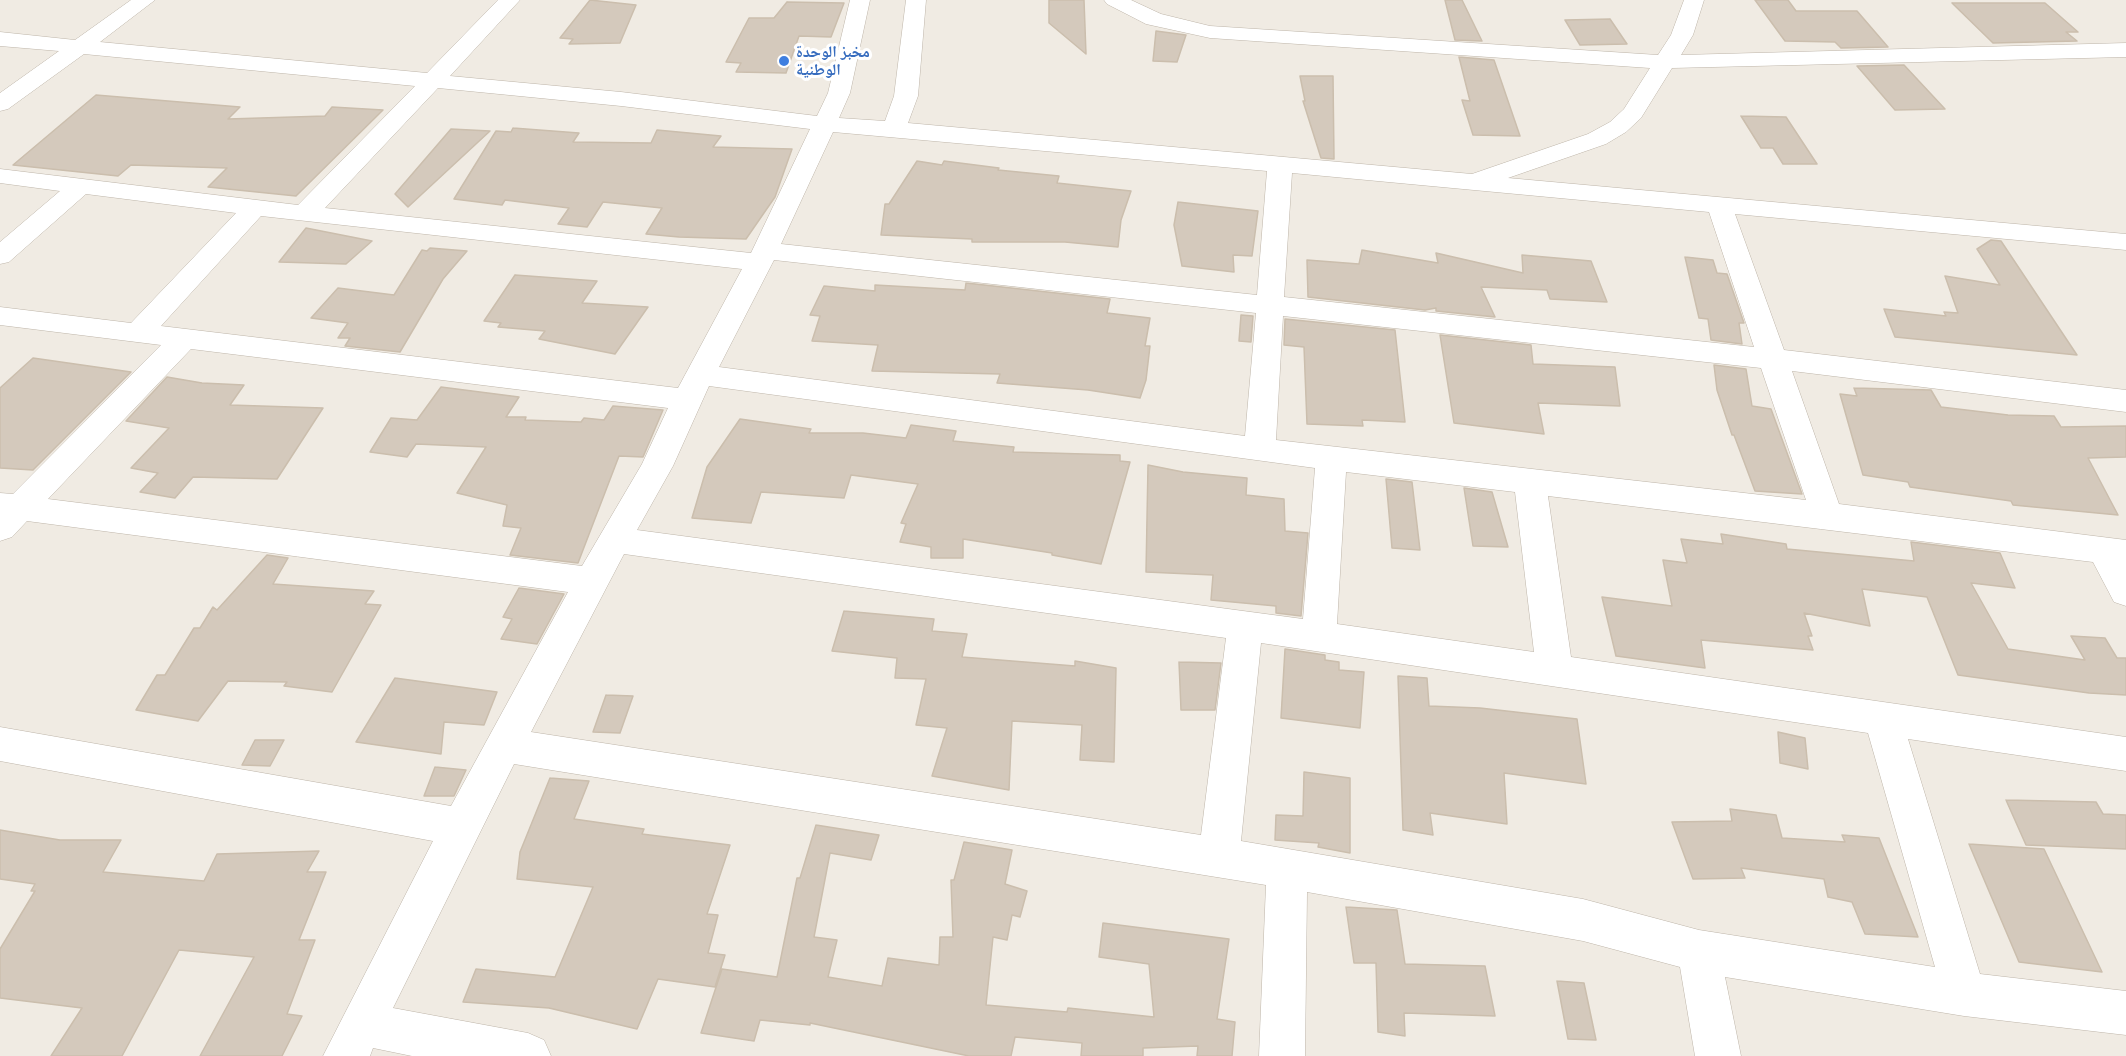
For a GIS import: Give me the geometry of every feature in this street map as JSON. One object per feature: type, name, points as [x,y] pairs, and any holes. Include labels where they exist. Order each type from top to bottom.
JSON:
[{"type":"street","points":[[0,104],[145,0]]},
{"type":"street","points":[[306,212],[430,80],[510,0]]},
{"type":"street","points":[[528,1056],[354,1040],[461,827],[591,580],[657,466],[694,388],[762,257],[839,93],[860,0]]},
{"type":"street","points":[[894,129],[906,96],[916,0]]},
{"type":"street","points":[[1114,0],[1154,19],[1210,32],[1665,62],[2126,50]]},
{"type":"street","points":[[1470,182],[1596,139],[1617,127],[1633,113],[1682,35],[1694,0]]},
{"type":"street","points":[[0,39],[621,99],[826,124],[2126,242]]},
{"type":"street","points":[[1260,448],[1272,307],[1280,165]]},
{"type":"street","points":[[0,176],[255,208],[1272,307],[1773,359],[2126,400]]},
{"type":"street","points":[[0,256],[82,185]]},
{"type":"street","points":[[1719,204],[1827,515]]},
{"type":"street","points":[[138,333],[255,208]]},
{"type":"street","points":[[0,316],[184,339],[694,388],[1260,448],[1530,484],[1827,515],[2115,552],[2126,592]]},
{"type":"street","points":[[7,514],[184,339]]},
{"type":"street","points":[[1319,636],[1331,459]]},
{"type":"street","points":[[1530,484],[1554,672]]},
{"type":"street","points":[[7,514],[591,580]]},
{"type":"street","points":[[616,540],[1319,636],[2126,754]]},
{"type":"street","points":[[1219,857],[1245,626]]},
{"type":"street","points":[[1883,719],[1964,993]]},
{"type":"street","points":[[0,744],[461,827]]},
{"type":"street","points":[[505,745],[1219,857],[1583,920],[1699,951],[1964,993],[2126,1012]]},
{"type":"street","points":[[1282,1056],[1287,870]]},
{"type":"street","points":[[1699,951],[1718,1056]]},
{"type":"building","points":[[590,0],[636,5],[620,43],[569,44],[573,39],[560,38]]},
{"type":"building","points":[[1049,0],[1084,0],[1086,54],[1049,23]]},
{"type":"building","points":[[1445,0],[1462,0],[1482,41],[1455,40]]},
{"type":"building","points":[[1755,0],[1788,0],[1796,11],[1857,11],[1888,47],[1841,48],[1835,42],[1785,41]]},
{"type":"building","points":[[787,2],[844,3],[831,37],[799,36],[786,73],[736,72],[741,63],[726,62],[749,18],[774,18]]},
{"type":"building","points":[[1952,3],[2045,3],[2078,32],[2066,32],[2077,41],[1993,43]]},
{"type":"building","points":[[1610,19],[1627,44],[1580,45],[1565,20]]},
{"type":"building","points":[[1156,31],[1186,35],[1177,62],[1153,61]]},
{"type":"building","points":[[1459,57],[1494,60],[1520,136],[1473,135],[1462,100],[1470,101]]},
{"type":"building","points":[[1904,65],[1945,109],[1895,110],[1857,66]]},
{"type":"building","points":[[1300,76],[1333,76],[1334,159],[1321,158],[1303,101],[1305,101]]},
{"type":"building","points":[[96,95],[240,107],[228,119],[325,116],[332,107],[383,110],[296,196],[208,187],[227,168],[131,165],[118,176],[13,165]]},
{"type":"building","points":[[1741,116],[1786,117],[1817,164],[1783,164],[1773,148],[1761,148]]},
{"type":"building","points":[[513,128],[579,133],[573,142],[651,143],[657,130],[721,136],[713,147],[792,149],[775,197],[746,239],[679,237],[646,234],[662,208],[603,202],[587,227],[558,224],[569,208],[505,200],[502,205],[454,199],[496,131],[511,132]]},
{"type":"building","points":[[451,129],[490,131],[408,207],[395,194]]},
{"type":"building","points":[[917,161],[942,165],[944,161],[999,168],[998,170],[1059,176],[1057,183],[1131,191],[1121,220],[1118,247],[1065,242],[972,242],[972,239],[881,235],[885,204],[889,204]]},
{"type":"building","points":[[1178,202],[1258,211],[1252,256],[1233,255],[1234,272],[1182,266],[1174,225]]},
{"type":"building","points":[[306,228],[372,241],[346,264],[279,262]]},
{"type":"building","points":[[1991,240],[2001,241],[2077,355],[1895,337],[1884,309],[1946,316],[1944,312],[1958,313],[1945,276],[2000,285],[1977,249]]},
{"type":"building","points":[[430,248],[467,251],[443,279],[400,352],[345,346],[350,338],[338,338],[348,323],[311,318],[338,288],[394,295],[422,250],[427,251]]},
{"type":"building","points":[[1362,250],[1438,263],[1436,253],[1523,273],[1522,255],[1591,261],[1607,302],[1550,299],[1547,290],[1481,287],[1495,317],[1436,311],[1436,308],[1425,310],[1308,297],[1307,260],[1359,264]]},
{"type":"building","points":[[1685,257],[1713,260],[1717,273],[1727,274],[1744,323],[1739,323],[1742,344],[1711,340],[1708,319],[1699,318]]},
{"type":"building","points":[[515,275],[597,281],[582,303],[648,307],[615,354],[539,339],[545,331],[498,327],[501,323],[484,321]]},
{"type":"building","points":[[966,283],[1110,299],[1107,313],[1150,318],[1145,346],[1150,346],[1146,380],[1140,398],[1088,390],[997,383],[1000,374],[872,371],[878,345],[812,341],[820,316],[810,315],[824,286],[875,291],[875,285],[965,290]]},
{"type":"building","points":[[1241,315],[1253,316],[1251,342],[1239,341]]},
{"type":"building","points":[[1285,319],[1395,330],[1405,422],[1362,420],[1363,426],[1307,424],[1304,347],[1284,345]]},
{"type":"building","points":[[1440,335],[1531,345],[1533,364],[1615,367],[1620,406],[1538,403],[1544,434],[1454,423]]},
{"type":"building","points":[[33,358],[131,372],[33,470],[0,468],[0,388]]},
{"type":"building","points":[[1714,365],[1746,369],[1752,406],[1771,409],[1802,494],[1755,491],[1734,435],[1732,435],[1717,390]]},
{"type":"building","points":[[167,377],[202,383],[244,385],[230,405],[323,408],[277,479],[193,477],[175,498],[140,492],[158,473],[131,468],[169,428],[126,421]]},
{"type":"building","points":[[441,387],[519,397],[506,417],[526,417],[525,420],[581,422],[584,418],[604,420],[613,406],[663,410],[643,457],[619,456],[578,563],[510,555],[521,528],[503,526],[507,505],[457,493],[486,447],[416,444],[407,457],[370,452],[391,418],[417,420]]},
{"type":"building","points":[[1854,388],[1931,390],[1941,407],[2008,415],[2054,416],[2061,427],[2126,426],[2126,457],[2088,458],[2118,515],[2013,505],[2011,501],[1910,487],[1908,482],[1863,475],[1840,394],[1857,396]]},
{"type":"building","points":[[740,419],[811,429],[809,433],[863,433],[906,438],[911,425],[956,431],[953,441],[1014,447],[1013,452],[1120,455],[1120,461],[1130,462],[1101,564],[1052,555],[1052,553],[963,539],[963,558],[931,558],[931,547],[900,542],[906,524],[901,523],[918,484],[851,475],[844,498],[761,492],[751,523],[692,518],[707,467]]},
{"type":"building","points":[[1148,465],[1183,472],[1247,478],[1246,495],[1284,499],[1285,531],[1308,533],[1301,616],[1276,613],[1276,606],[1211,600],[1213,575],[1146,572]]},
{"type":"building","points":[[1386,479],[1412,482],[1420,550],[1392,548]]},
{"type":"building","points":[[1464,488],[1492,492],[1508,547],[1473,546]]},
{"type":"building","points":[[1721,534],[1786,544],[1787,549],[1914,561],[1911,542],[2000,553],[2015,588],[1971,583],[2008,649],[2085,660],[2071,636],[2105,638],[2117,658],[2126,658],[2126,695],[2089,693],[1958,675],[1927,597],[1862,589],[1870,626],[1804,613],[1812,636],[1808,636],[1813,650],[1701,640],[1705,668],[1616,656],[1602,597],[1672,606],[1663,560],[1687,563],[1681,539],[1723,544]]},
{"type":"building","points":[[267,555],[288,558],[273,584],[374,591],[365,604],[381,605],[332,692],[284,686],[287,682],[228,681],[198,721],[136,710],[157,675],[165,675],[194,628],[200,628],[213,607],[217,610]]},
{"type":"building","points":[[519,588],[564,594],[537,644],[501,639],[512,619],[503,617]]},
{"type":"building","points":[[844,611],[934,619],[932,631],[967,634],[962,657],[1075,666],[1075,661],[1116,668],[1114,762],[1080,760],[1082,725],[1012,721],[1009,790],[932,776],[947,728],[916,725],[926,679],[895,678],[897,658],[832,651]]},
{"type":"building","points":[[1285,649],[1325,655],[1325,660],[1339,662],[1339,670],[1364,672],[1360,728],[1281,718]]},
{"type":"building","points":[[1179,662],[1221,663],[1215,710],[1181,710]]},
{"type":"building","points":[[1398,676],[1427,678],[1429,706],[1480,708],[1577,719],[1586,784],[1504,773],[1507,824],[1430,813],[1433,835],[1403,830]]},
{"type":"building","points":[[395,678],[497,692],[484,725],[444,722],[441,754],[356,742]]},
{"type":"building","points":[[606,695],[633,696],[620,733],[593,732]]},
{"type":"building","points":[[1778,732],[1805,738],[1808,769],[1780,763]]},
{"type":"building","points":[[255,740],[284,740],[270,766],[242,765]]},
{"type":"building","points":[[435,767],[466,770],[454,796],[424,796]]},
{"type":"building","points":[[1304,772],[1350,778],[1350,853],[1318,847],[1319,843],[1275,840],[1276,815],[1303,816]]},
{"type":"building","points":[[550,778],[589,781],[574,819],[644,829],[642,834],[730,845],[707,914],[718,915],[708,953],[725,955],[715,987],[658,979],[637,1029],[549,1008],[463,1002],[476,969],[555,977],[593,887],[517,879],[520,852]]},
{"type":"building","points":[[2006,800],[2096,802],[2103,814],[2126,815],[2126,849],[2026,845]]},
{"type":"building","points":[[1730,809],[1776,815],[1782,838],[1845,842],[1842,835],[1879,838],[1918,937],[1865,934],[1852,902],[1828,897],[1824,879],[1741,868],[1745,878],[1693,879],[1672,822],[1732,821]]},
{"type":"building","points":[[816,825],[879,835],[871,860],[830,853],[814,937],[837,940],[828,977],[882,986],[888,958],[939,965],[940,937],[953,937],[951,880],[954,880],[964,842],[1012,850],[1005,884],[1027,891],[1020,917],[1012,915],[1007,940],[993,937],[986,1005],[1067,1012],[1068,1008],[1154,1017],[1149,964],[1099,957],[1103,923],[1229,939],[1217,1019],[1235,1022],[1232,1056],[1197,1056],[1198,1046],[1143,1048],[1143,1056],[1081,1056],[1082,1043],[1015,1037],[1011,1056],[969,1056],[810,1023],[810,1025],[760,1020],[754,1041],[701,1033],[722,969],[777,977],[797,878],[800,878]]},
{"type":"building","points":[[0,830],[60,840],[121,840],[103,872],[204,881],[217,854],[319,851],[307,872],[326,872],[299,940],[315,940],[287,1014],[302,1016],[282,1056],[200,1056],[254,957],[179,950],[122,1056],[51,1056],[82,1008],[0,998],[0,949],[35,891],[31,891],[35,884],[0,879]]},
{"type":"building","points":[[1969,844],[2044,849],[2102,972],[2019,962]]},
{"type":"building","points":[[1346,907],[1397,910],[1405,964],[1485,966],[1495,1016],[1404,1013],[1405,1036],[1378,1032],[1376,963],[1354,963]]},
{"type":"building","points":[[1557,981],[1584,983],[1596,1040],[1568,1039]]},
{"type":"place","name":"مخبز الوحدة الوطنية","points":[[784,61]]}]
